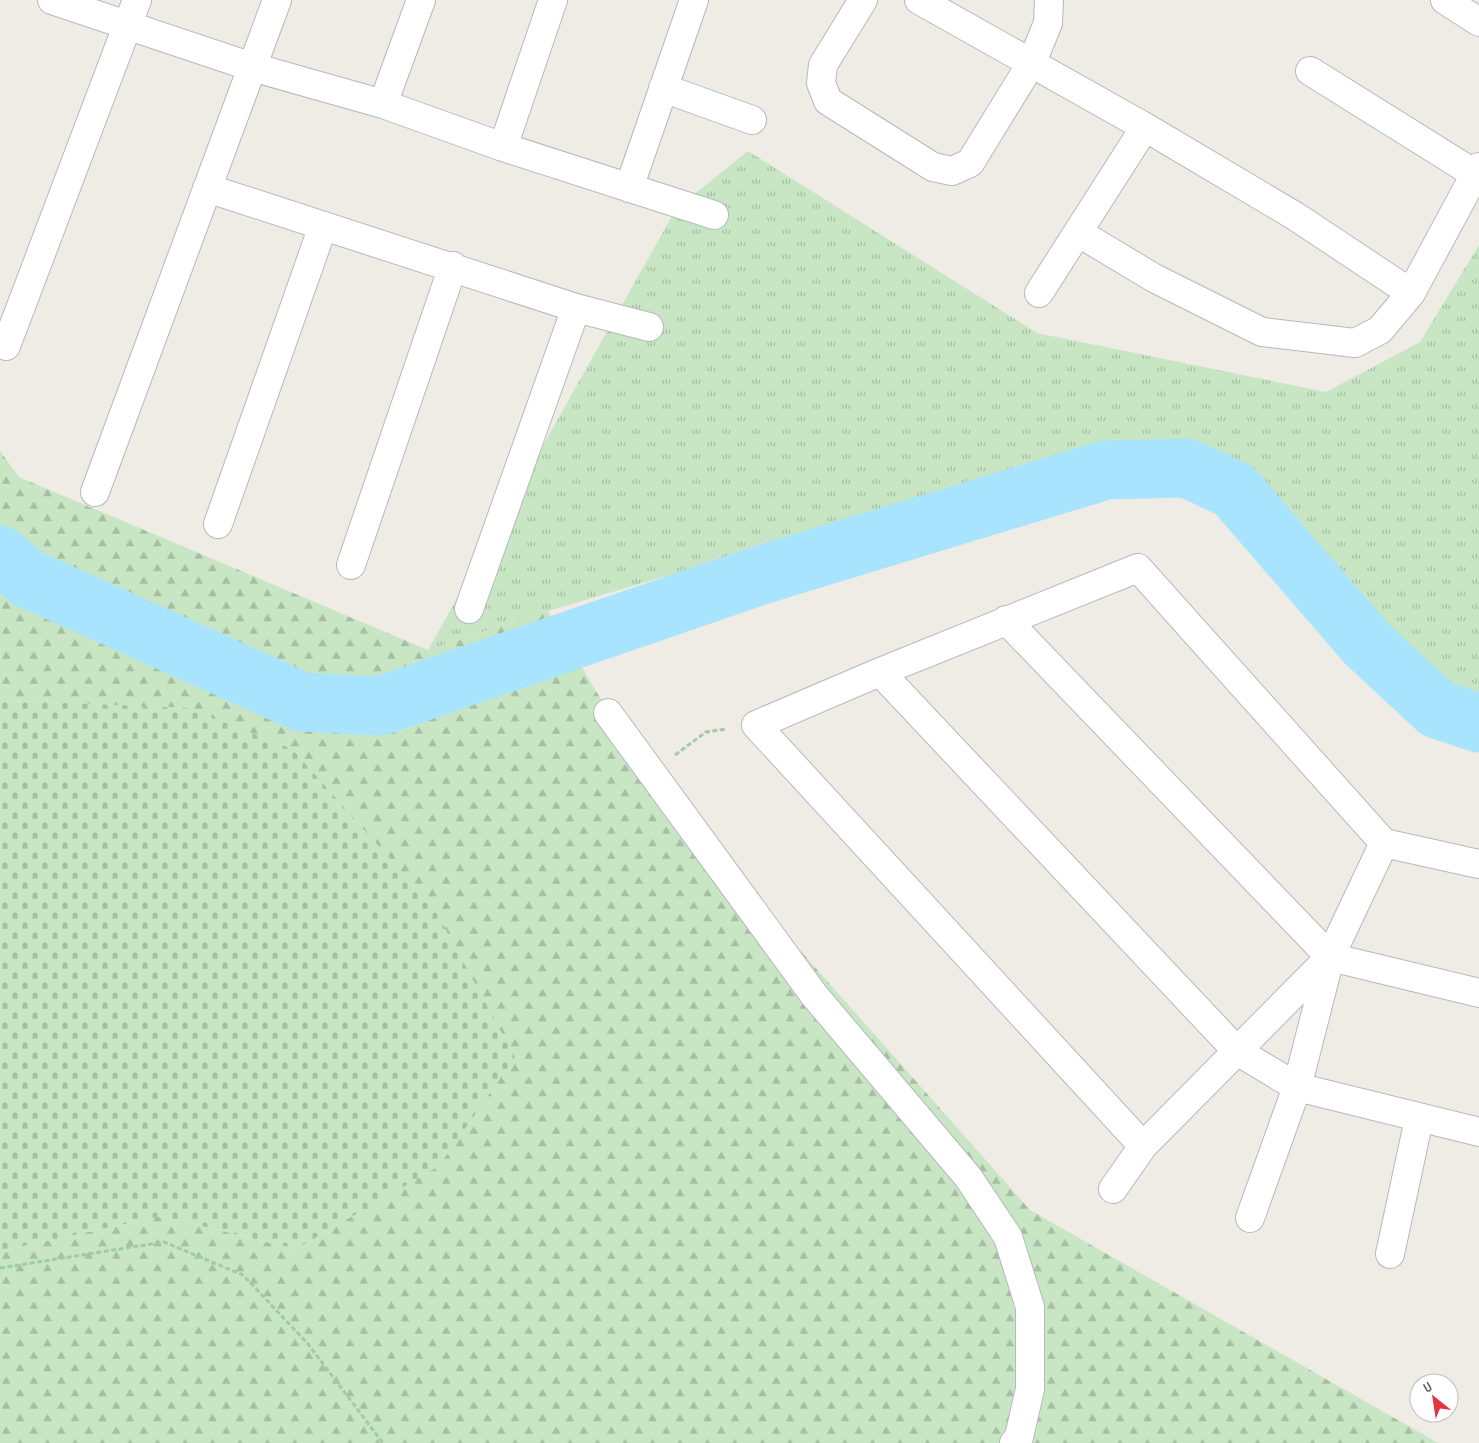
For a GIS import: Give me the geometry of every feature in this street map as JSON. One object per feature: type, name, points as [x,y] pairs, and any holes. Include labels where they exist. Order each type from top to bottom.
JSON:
[{"type":"street","points":[[52,0],[252,67],[383,104],[503,147],[714,215]]},
{"type":"street","points":[[6,346],[137,0]]},
{"type":"street","points":[[95,492],[277,0]]},
{"type":"street","points":[[383,104],[421,0]]},
{"type":"street","points":[[503,147],[553,0]]},
{"type":"street","points":[[629,188],[694,0]]},
{"type":"street","points":[[863,0],[823,65],[821,83],[828,101],[933,167],[952,171],[970,163],[1032,62],[1048,23],[1049,0]]},
{"type":"street","points":[[919,0],[1032,62],[1295,216],[1411,293]]},
{"type":"street","points":[[1445,0],[1479,22]]},
{"type":"street","points":[[1079,233],[1154,278],[1262,332],[1355,344],[1380,330],[1411,293],[1477,170],[1310,71]]},
{"type":"street","points":[[663,88],[752,120]]},
{"type":"street","points":[[1039,293],[1145,127]]},
{"type":"street","points":[[207,188],[453,266],[576,308],[649,327]]},
{"type":"street","points":[[218,524],[323,226]]},
{"type":"street","points":[[351,565],[453,266]]},
{"type":"street","points":[[469,609],[576,308]]},
{"type":"street","points":[[1143,1146],[756,725],[1006,620],[1138,568],[1384,843],[1479,864]]},
{"type":"street","points":[[1006,620],[1330,957],[1479,993]]},
{"type":"street","points":[[880,672],[1237,1051],[1297,1087],[1419,1119],[1479,1132]]},
{"type":"street","points":[[608,714],[814,995],[968,1177],[1008,1237],[1030,1307],[1030,1389],[1019,1437],[1014,1443]]},
{"type":"street","points":[[1250,1218],[1297,1087],[1330,957],[1384,843]]},
{"type":"street","points":[[1113,1189],[1143,1146],[1330,957]]},
{"type":"street","points":[[1390,1254],[1419,1119]]},
{"type":"path","points":[[651,773],[706,732],[756,725]]},
{"type":"path","points":[[0,1268],[164,1242],[243,1275],[308,1344],[383,1443]]},
{"type":"green space","points":[[748,151],[1037,333],[1326,392],[1420,342],[1479,245],[1479,696],[1435,682],[1253,473],[1120,442],[548,611],[428,650],[676,209]]},
{"type":"green space","points":[[0,451],[19,477],[428,650],[548,611],[650,781],[1030,1210],[1438,1443],[0,1443],[0,1251],[162,1216],[296,1249],[188,708],[0,700]]},
{"type":"green space","points":[[0,700],[188,708],[292,749],[434,908],[515,1057],[439,1166],[296,1249],[162,1216],[0,1251]]},
{"type":"waterway","points":[[0,555],[27,578],[302,702],[380,706],[761,575],[1106,470],[1187,468],[1234,490],[1367,644],[1437,709],[1479,723]]}]
